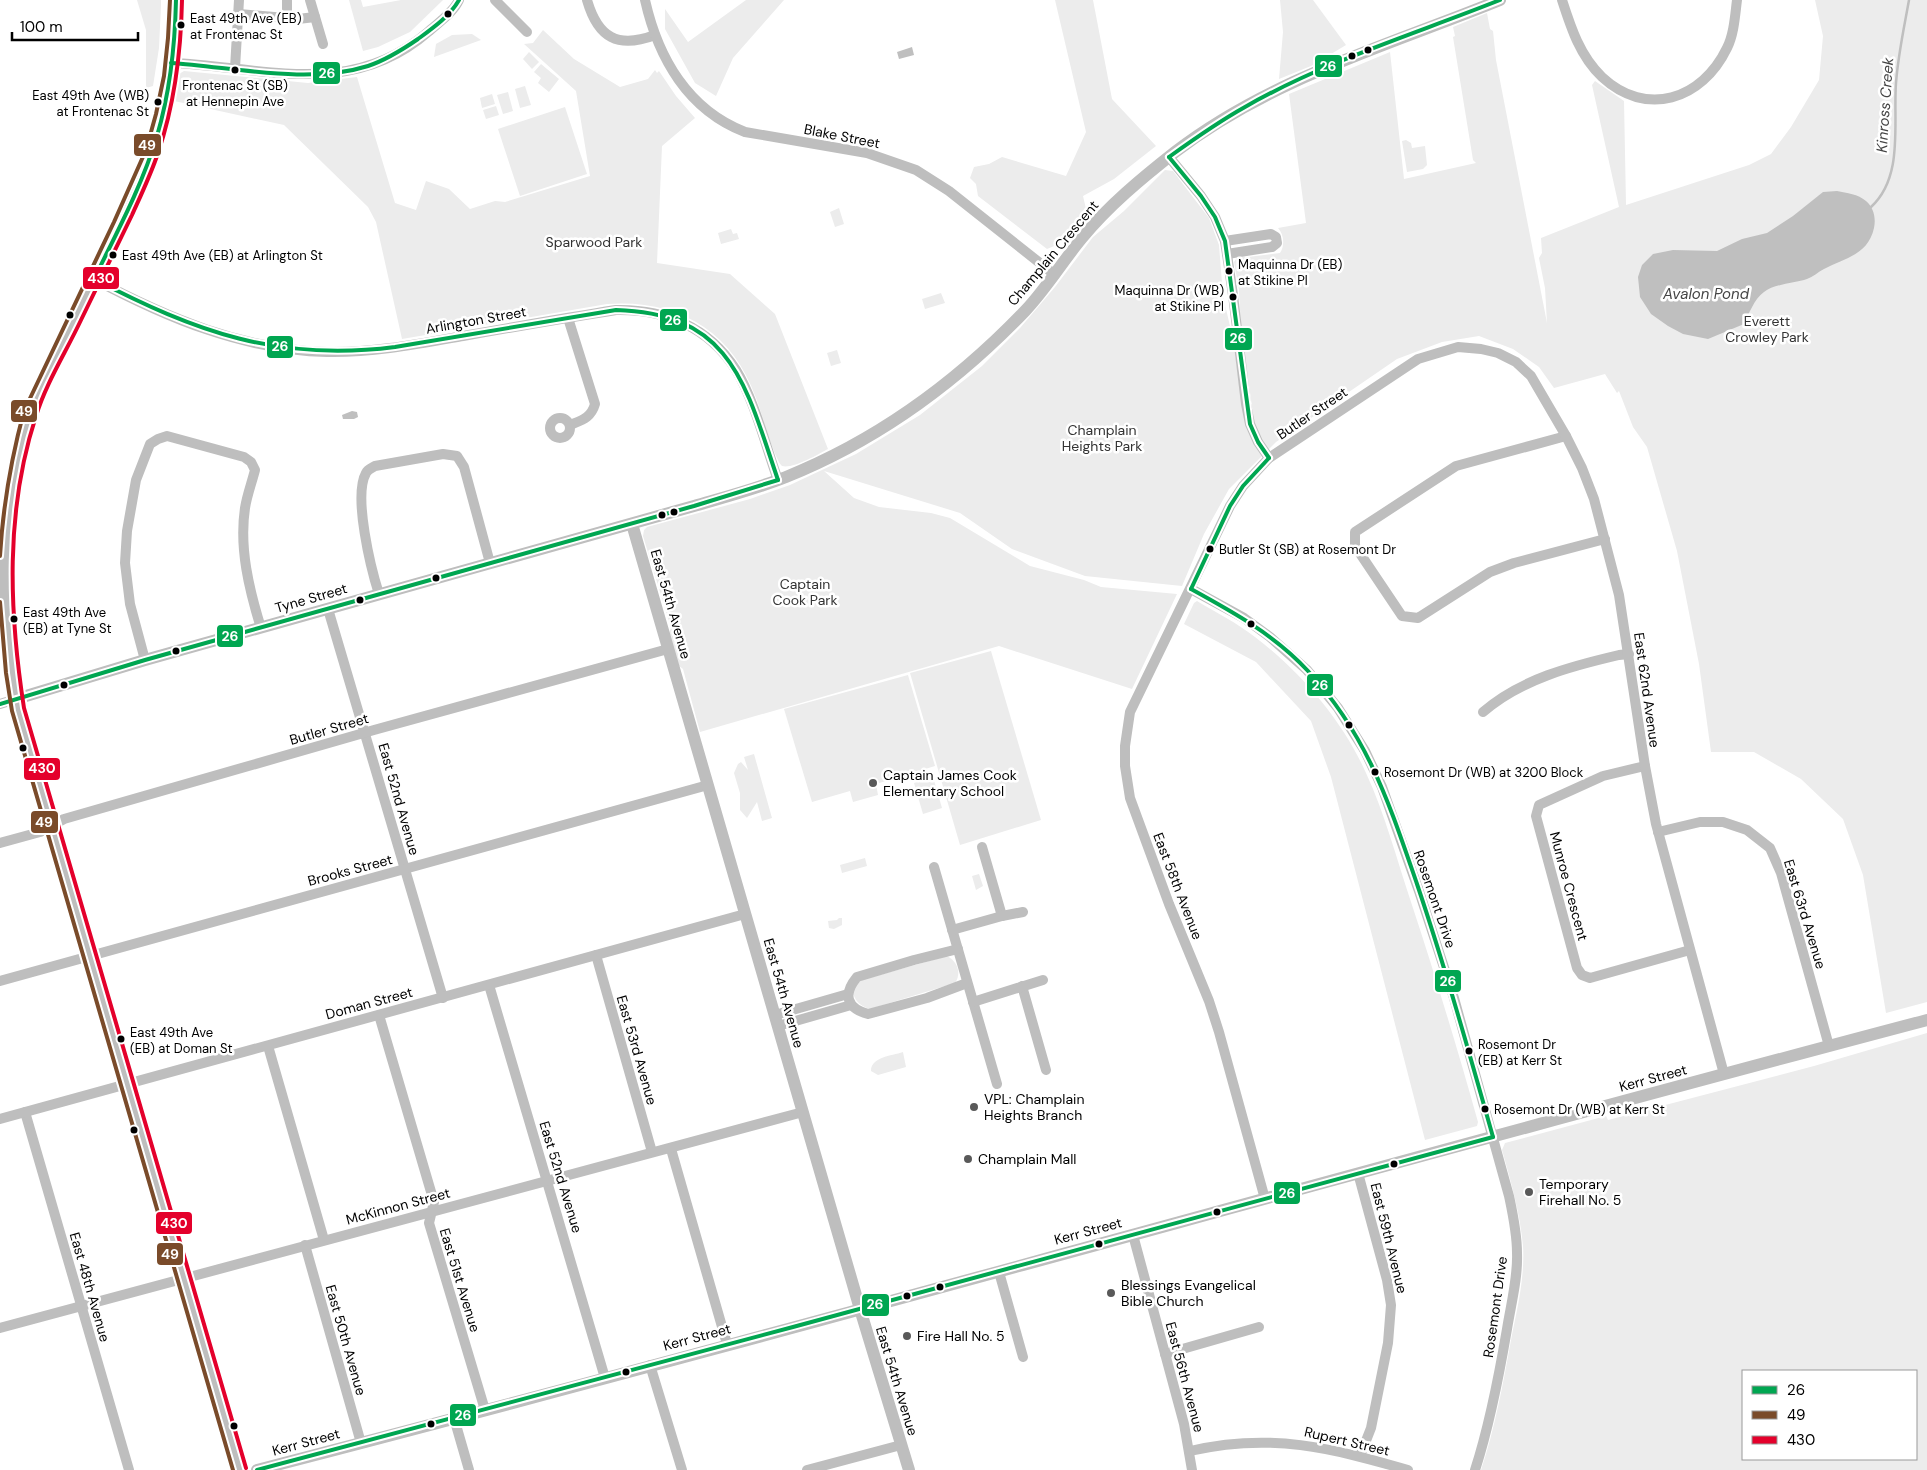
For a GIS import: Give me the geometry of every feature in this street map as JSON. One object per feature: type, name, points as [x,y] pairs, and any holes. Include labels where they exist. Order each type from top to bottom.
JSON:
[{"type":"street","points":[[176,0],[176,23],[165,101],[151,153],[134,195],[31,412],[18,453],[8,493],[1,551],[1,611],[5,650],[16,699],[126,1084],[240,1470]]},
{"type":"street","points":[[235,68],[239,0]]},
{"type":"street","points":[[287,0],[288,18]]},
{"type":"street","points":[[310,0],[323,44]]},
{"type":"street","points":[[171,63],[296,75],[332,74],[371,64],[418,40],[447,16],[459,0]]},
{"type":"street","points":[[495,0],[527,32]]},
{"type":"street","points":[[587,0],[590,13],[598,27],[610,36],[623,41],[635,42],[655,35]]},
{"type":"street","name":"Blake Street","points":[[645,0],[655,35],[670,67],[686,90],[712,116],[745,132],[867,153],[916,170],[950,191],[1055,275]]},
{"type":"street","name":"Champlain Crescent","points":[[632,524],[751,490],[778,480],[833,456],[917,407],[981,355],[1027,308],[1055,275],[1082,238],[1107,211],[1169,157],[1211,127],[1270,92],[1393,41],[1500,0]]},
{"type":"street","points":[[1562,0],[1578,45],[1588,61],[1617,89],[1634,96],[1652,100],[1670,99],[1687,92],[1702,82],[1716,66],[1728,47],[1734,25],[1737,0]]},
{"type":"street","points":[[238,14],[298,19],[315,17]]},
{"type":"street","points":[[1169,157],[1201,196],[1215,217],[1225,241],[1250,424],[1258,442],[1269,458]]},
{"type":"street","points":[[1225,241],[1270,234],[1276,236],[1277,243],[1272,247],[1227,254]]},
{"type":"street","name":"Arlington Street","points":[[94,279],[169,316],[216,334],[276,347],[310,351],[361,350],[416,345],[616,310],[645,311],[681,321],[705,337],[721,351],[737,372],[778,480]]},
{"type":"street","points":[[568,318],[595,404],[592,412],[586,419],[570,425]]},
{"type":"street","name":"Butler Street","points":[[1192,588],[1230,506],[1244,486],[1269,458],[1418,359],[1458,347],[1481,349]]},
{"type":"street","name":"East 62nd Avenue","points":[[1481,349],[1498,353],[1516,362],[1532,376],[1566,436],[1582,468],[1594,499],[1619,596],[1645,766],[1658,832],[1724,1074]]},
{"type":"street","points":[[145,660],[130,604],[125,562],[127,531],[136,480],[150,444],[158,438],[167,436],[244,457],[251,462],[255,470],[245,508],[244,540],[250,592],[260,628]]},
{"type":"street","points":[[1566,436],[1456,466],[1355,532],[1355,546],[1402,616],[1418,618],[1490,572],[1514,563],[1605,538]]},
{"type":"street","points":[[379,594],[365,532],[362,497],[363,481],[367,471],[375,466],[443,454],[457,456],[464,467],[490,563]]},
{"type":"street","name":"Tyne Street","points":[[0,704],[145,660],[632,524]]},
{"type":"street","name":"East 54th Avenue","points":[[632,524],[908,1470]]},
{"type":"street","name":"Rosemont Drive","points":[[1192,588],[1244,618],[1270,637],[1307,670],[1338,708],[1365,751],[1382,787],[1454,998],[1515,1222],[1517,1254],[1514,1287],[1501,1361],[1484,1440],[1475,1470]]},
{"type":"street","name":"East 58th Avenue","points":[[1192,588],[1158,652],[1130,712],[1125,746],[1125,766],[1130,798],[1169,904],[1209,1001],[1265,1199]]},
{"type":"street","name":"East 52nd Avenue","points":[[328,609],[443,998]]},
{"type":"street","name":"Butler Street","points":[[0,843],[40,832],[64,819],[668,649]]},
{"type":"street","points":[[1484,712],[1492,705],[1530,683],[1557,671],[1616,655],[1629,654]]},
{"type":"street","name":"Munroe Crescent","points":[[1645,766],[1603,776],[1538,805],[1536,816],[1577,968],[1582,975],[1590,978],[1690,950]]},
{"type":"street","name":"Brooks Street","points":[[0,981],[708,785]]},
{"type":"street","name":"East 63rd Avenue","points":[[1658,832],[1700,822],[1723,822],[1747,830],[1770,848],[1782,873],[1829,1046]]},
{"type":"street","points":[[982,847],[1002,916]]},
{"type":"street","points":[[934,867],[997,1084]]},
{"type":"street","points":[[952,930],[1023,912]]},
{"type":"street","name":"Doman Street","points":[[0,1119],[745,914]]},
{"type":"street","points":[[958,949],[857,977],[852,983],[848,994],[851,1005],[859,1011],[868,1014],[927,998],[967,983]]},
{"type":"street","name":"East 53rd Avenue","points":[[596,955],[652,1152]]},
{"type":"street","points":[[973,1002],[1043,980]]},
{"type":"street","name":"East 52nd Avenue","points":[[489,985],[605,1378]]},
{"type":"street","points":[[1022,986],[1046,1070]]},
{"type":"street","points":[[776,1021],[848,994]]},
{"type":"street","points":[[776,1021],[851,1005]]},
{"type":"street","name":"East 51st Avenue","points":[[379,1015],[434,1202],[429,1223],[485,1410]]},
{"type":"street","name":"Kerr Street","points":[[257,1470],[999,1272],[1927,1020]]},
{"type":"street","points":[[268,1046],[324,1240]]},
{"type":"street","name":"East 48th Avenue","points":[[25,1112],[129,1470]]},
{"type":"street","name":"McKinnon Street","points":[[0,1328],[803,1112]]},
{"type":"street","points":[[670,1148],[728,1344]]},
{"type":"street","name":"East 59th Avenue","points":[[1358,1173],[1387,1280],[1391,1306],[1388,1344],[1372,1428],[1360,1456]]},
{"type":"street","name":"East 56th Avenue","points":[[1133,1235],[1190,1451],[1192,1470]]},
{"type":"street","name":"East 50th Avenue","points":[[305,1245],[361,1443]]},
{"type":"street","points":[[999,1272],[1023,1357]]},
{"type":"street","points":[[1165,1354],[1259,1326]]},
{"type":"street","points":[[650,1365],[682,1470]]},
{"type":"street","points":[[454,1418],[469,1470]]},
{"type":"street","name":"Rupert Street","points":[[1190,1451],[1250,1442],[1315,1446],[1360,1456],[1408,1470]]},
{"type":"street","points":[[807,1470],[901,1445]]},
{"type":"green space","points":[[137,0],[161,0],[159,48],[153,86],[146,88],[146,30]]},
{"type":"green space","points":[[349,0],[361,0],[363,7],[401,0],[443,0],[410,32],[378,47],[363,51]]},
{"type":"green space","points":[[746,0],[784,0],[733,58],[716,96],[695,83],[665,29],[665,9],[688,42]]},
{"type":"green space","points":[[1055,0],[1093,0],[1112,99],[1156,146],[1114,179],[1083,196],[1087,213],[1059,244],[1047,249],[978,196],[976,184],[970,178],[974,167],[989,164],[1002,157],[1066,176],[1086,132]]},
{"type":"green space","points":[[1280,0],[1313,0],[1346,45],[1311,66],[1279,79],[1283,32]]},
{"type":"green space","points":[[1815,0],[1927,0],[1927,1002],[1886,1013],[1863,875],[1843,819],[1801,779],[1754,752],[1711,752],[1699,664],[1677,551],[1647,447],[1633,427],[1619,391],[1617,393],[1605,374],[1554,388],[1539,367],[1513,349],[1479,336],[1442,342],[1397,359],[1276,442],[1229,489],[1204,534],[1182,586],[1085,576],[1012,549],[960,513],[824,471],[854,498],[879,507],[931,513],[950,518],[1030,566],[1084,580],[1101,587],[1177,594],[1132,689],[999,646],[700,732],[683,669],[679,666],[669,633],[671,628],[643,536],[644,530],[647,527],[750,499],[790,485],[856,454],[920,415],[982,366],[1020,328],[1055,287],[1093,237],[1124,211],[1165,170],[1173,171],[1209,218],[1219,245],[1223,296],[1233,339],[1243,412],[1254,421],[1234,262],[1238,256],[1248,257],[1280,253],[1283,247],[1283,240],[1282,233],[1278,228],[1306,223],[1289,94],[1390,52],[1404,179],[1476,163],[1473,160],[1453,27],[1487,13],[1490,29],[1493,31],[1496,60],[1547,323],[1545,288],[1539,258],[1542,253],[1541,238],[1619,207],[1592,85],[1595,81],[1624,101],[1626,205],[1749,165],[1771,154],[1791,127],[1819,80],[1823,36]]},
{"type":"green space","name":"Sparwood Park","points":[[543,30],[574,59],[620,87],[648,79],[655,70],[657,73],[659,71],[676,96],[695,118],[662,146],[657,263],[730,274],[775,314],[828,449],[798,464],[782,466],[775,453],[746,374],[732,354],[717,337],[699,324],[679,314],[656,307],[633,304],[607,304],[402,339],[376,222],[368,207],[284,125],[174,101],[179,74],[184,71],[308,83],[357,77],[395,203],[416,210],[426,181],[449,189],[470,209],[495,201],[505,202],[590,176],[576,91],[524,44],[533,43]]},
{"type":"green space","points":[[472,34],[481,40],[434,57],[436,44],[452,35]]},
{"type":"green space","points":[[529,52],[539,62],[532,69],[523,59]]},
{"type":"green space","points":[[541,64],[559,79],[549,92],[538,83],[541,78],[534,72]]},
{"type":"green space","points":[[525,86],[531,105],[520,108],[515,89]]},
{"type":"green space","points":[[508,92],[513,111],[503,114],[497,95]]},
{"type":"green space","points":[[492,94],[495,104],[482,108],[480,98]]},
{"type":"green space","points":[[496,106],[499,115],[486,119],[483,110]]},
{"type":"green space","points":[[565,107],[587,174],[520,196],[498,129]]},
{"type":"green space","points":[[1406,140],[1411,143],[1412,148],[1425,146],[1427,165],[1423,169],[1407,172],[1402,141]]},
{"type":"green space","points":[[839,208],[844,224],[835,227],[830,212]]},
{"type":"green space","points":[[731,229],[733,234],[737,233],[739,239],[721,244],[718,233]]},
{"type":"green space","points":[[941,293],[945,303],[925,309],[922,299]]},
{"type":"green space","points":[[837,350],[841,363],[831,366],[827,353]]},
{"type":"green space","points":[[1197,601],[1248,632],[1289,666],[1333,716],[1357,754],[1379,805],[1429,957],[1478,1122],[1477,1126],[1425,1140],[1331,777],[1311,721],[1256,662],[1184,624],[1194,603]]},
{"type":"green space","points":[[991,651],[1041,820],[960,845],[910,673]]},
{"type":"green space","points":[[908,675],[935,766],[876,784],[878,795],[853,802],[850,791],[812,802],[784,709]]},
{"type":"green space","points":[[754,754],[772,818],[762,821],[757,802],[747,818],[740,810],[740,793],[734,773],[741,762],[748,770],[744,757]]},
{"type":"green space","points":[[933,777],[942,808],[923,814],[914,783]]},
{"type":"green space","points":[[865,858],[867,866],[842,873],[840,865]]},
{"type":"green space","points":[[979,874],[983,886],[976,890],[972,876]]},
{"type":"green space","points":[[842,918],[842,925],[834,929],[829,928],[828,921]]},
{"type":"green space","points":[[947,956],[956,964],[958,975],[955,983],[870,1009],[860,1004],[854,997],[854,988],[862,980]]},
{"type":"green space","points":[[1927,1033],[1927,1470],[1481,1470],[1502,1389],[1523,1270],[1520,1222],[1502,1150],[1505,1143],[1606,1116],[1608,1120],[1814,1066]]},
{"type":"green space","points":[[903,1052],[906,1067],[878,1075],[871,1071],[872,1066],[878,1060]]},
{"type":"water","points":[[912,47],[914,55],[899,59],[897,52]]},
{"type":"water","name":"Avalon Pond","points":[[1837,191],[1860,197],[1871,207],[1874,213],[1875,224],[1867,244],[1855,254],[1809,278],[1768,289],[1760,295],[1744,324],[1708,339],[1683,334],[1651,314],[1640,297],[1638,277],[1642,265],[1653,254],[1673,250],[1717,251],[1742,239],[1767,233],[1793,216],[1823,192]]},
{"type":"water","points":[[352,411],[357,412],[358,417],[343,419],[342,415]]},
{"type":"waterway","name":"Kinross Creek","points":[[1871,207],[1881,195],[1893,165],[1897,73],[1909,0]]},
{"type":"transit line","name":"49","points":[[0,556],[8,483],[24,411],[146,150],[164,76],[170,0]]},
{"type":"transit line","name":"26","points":[[94,279],[137,191],[157,136],[171,69],[176,0]]},
{"type":"transit line","name":"430","points":[[182,0],[180,39],[173,96],[155,161],[132,215],[51,380],[36,416],[19,488],[13,561],[13,598],[15,635],[24,708],[246,1468]]},
{"type":"transit line","name":"26","points":[[171,63],[296,74],[321,74],[368,66],[388,58],[424,35],[441,21],[459,0]]},
{"type":"transit line","name":"26","points":[[1169,157],[1206,131],[1275,91],[1338,62],[1500,0]]},
{"type":"transit line","name":"26","points":[[1169,157],[1201,196],[1215,217],[1225,241],[1250,424],[1258,442],[1269,458]]},
{"type":"transit line","name":"26","points":[[94,279],[131,298],[203,328],[275,346],[313,350],[353,351],[395,347],[616,310],[655,314],[686,325],[710,341],[729,361],[744,386],[756,415],[778,480]]},
{"type":"transit line","name":"26","points":[[1191,589],[1230,506],[1243,486],[1269,458]]},
{"type":"transit line","name":"26","points":[[0,704],[145,660],[694,506],[778,480]]},
{"type":"transit line","name":"26","points":[[1191,589],[1253,625],[1295,658],[1329,695],[1346,720],[1375,771],[1417,884],[1466,1041],[1493,1137]]},
{"type":"transit line","name":"49","points":[[0,602],[6,673],[12,711],[233,1470]]},
{"type":"transit line","name":"26","points":[[257,1470],[1493,1137]]},
{"type":"place","name":"East 49th Ave (EB) at Frontenac St","points":[[181,25]]},
{"type":"place","name":"Frontenac St (SB) at Hennepin Ave","points":[[235,70]]},
{"type":"place","name":"East 49th Ave (WB) at Frontenac St","points":[[158,102]]},
{"type":"place","name":"East 49th Ave (EB) at Arlington St","points":[[113,255]]},
{"type":"place","name":"Maquinna Dr (EB) at Stikine Pl","points":[[1229,271]]},
{"type":"place","name":"Maquinna Dr (WB) at Stikine Pl","points":[[1233,297]]},
{"type":"place","name":"Butler St (SB) at Rosemont Dr","points":[[1210,549]]},
{"type":"place","name":"East 49th Ave (EB) at Tyne St","points":[[14,619]]},
{"type":"place","name":"Rosemont Dr (WB) at 3200 Block","points":[[1375,772]]},
{"type":"place","name":"Captain James Cook Elementary School","points":[[873,783]]},
{"type":"place","name":"East 49th Ave (EB) at Doman St","points":[[121,1039]]},
{"type":"place","name":"Rosemont Dr (EB) at Kerr St","points":[[1469,1051]]},
{"type":"place","name":"VPL: Champlain Heights Branch","points":[[974,1107]]},
{"type":"place","name":"Rosemont Dr (WB) at Kerr St","points":[[1485,1109]]},
{"type":"place","name":"Champlain Mall","points":[[968,1159]]},
{"type":"place","name":"Temporary Firehall No. 5","points":[[1529,1192]]},
{"type":"place","name":"Blessings Evangelical Bible Church","points":[[1111,1293]]},
{"type":"place","name":"Fire Hall No. 5","points":[[907,1336]]},
{"type":"park label","name":"Everett Crowley Park","points":[[1767,330]]},
{"type":"park label","name":"Champlain Heights Park","points":[[1102,438]]},
{"type":"park label","name":"Captain Cook Park","points":[[805,592]]}]
